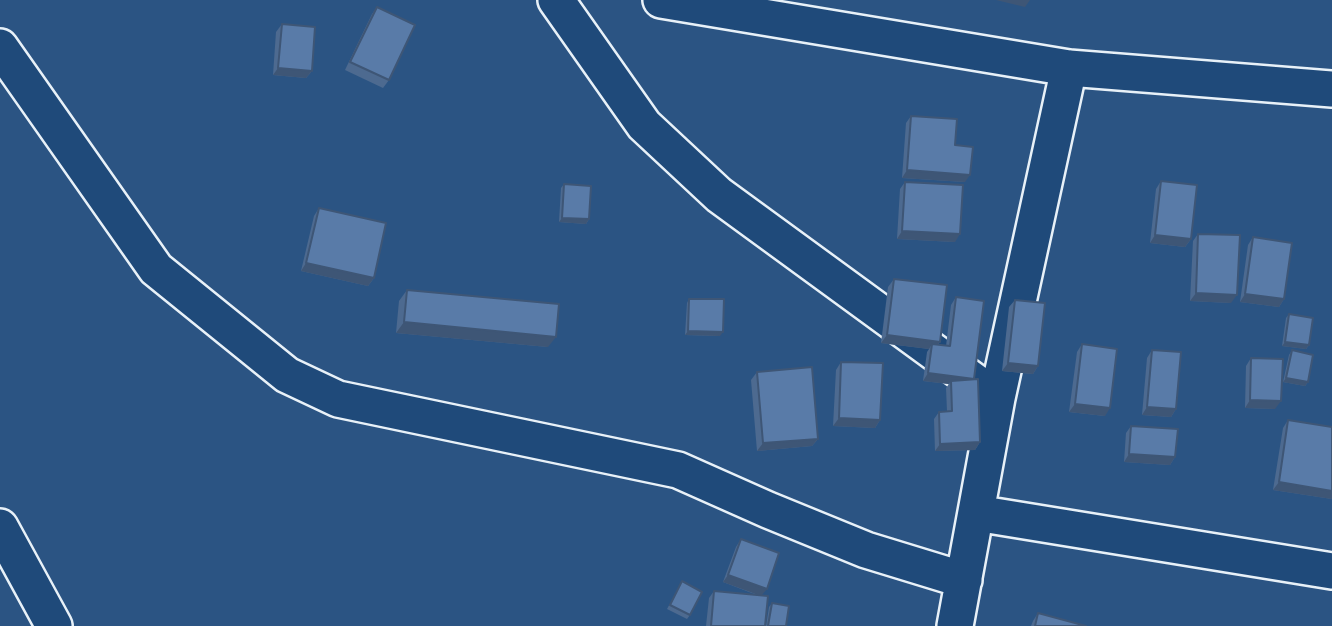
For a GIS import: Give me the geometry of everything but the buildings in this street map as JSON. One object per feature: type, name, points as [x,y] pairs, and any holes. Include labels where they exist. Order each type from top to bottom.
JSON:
[{"type":"street","points":[[556,0],[644,125],[719,195],[997,398]]},
{"type":"street","points":[[662,0],[1069,68],[1332,89]]},
{"type":"street","points":[[0,47],[156,269],[287,375],[338,399],[678,470],[866,550],[964,580]]},
{"type":"street","points":[[955,626],[997,398],[1069,68]]},
{"type":"street","points":[[976,513],[1332,571]]},
{"type":"street","points":[[0,527],[54,626]]}]
